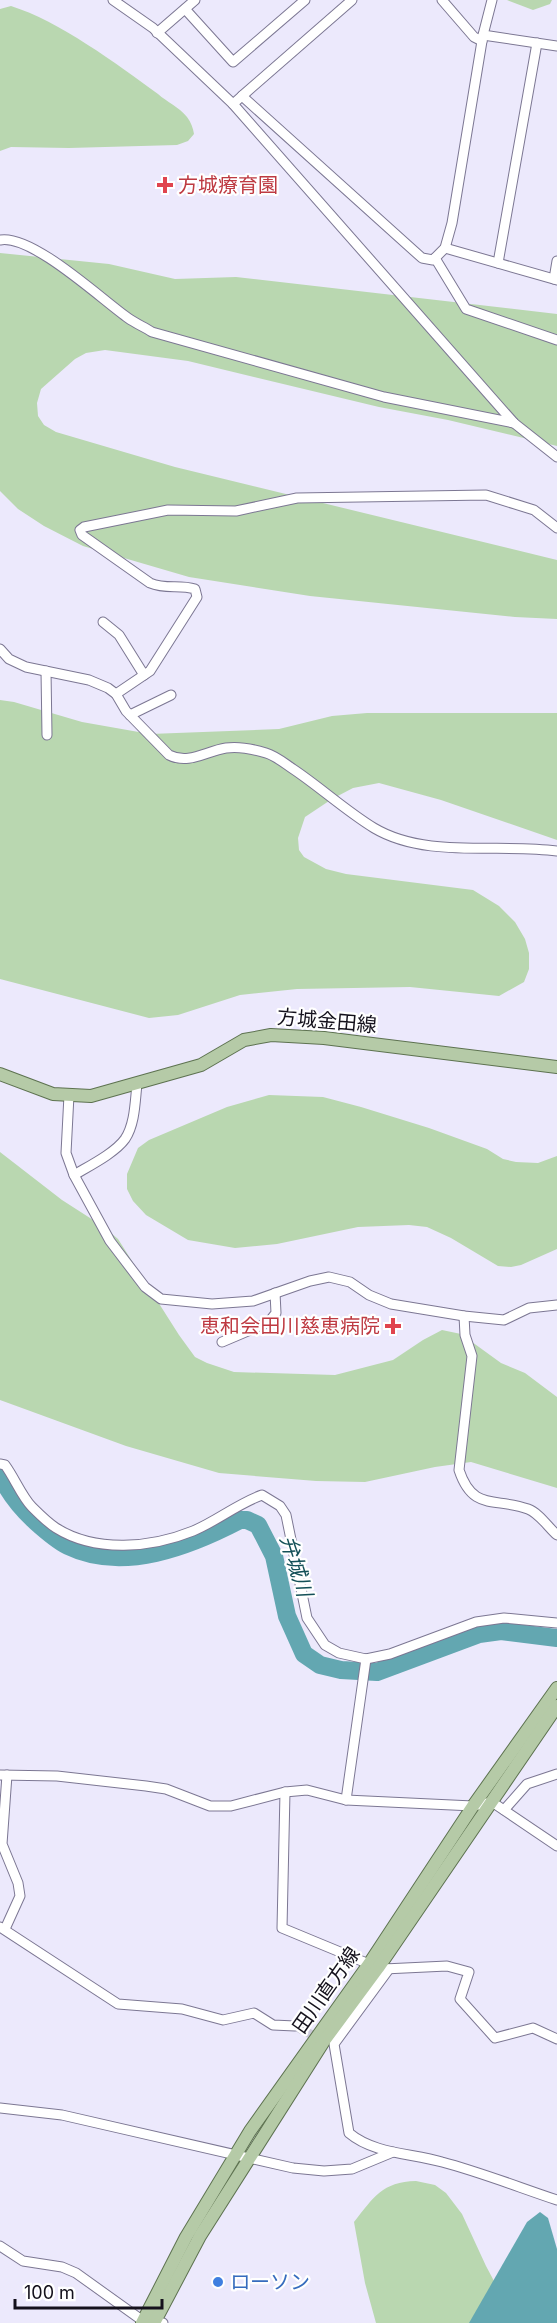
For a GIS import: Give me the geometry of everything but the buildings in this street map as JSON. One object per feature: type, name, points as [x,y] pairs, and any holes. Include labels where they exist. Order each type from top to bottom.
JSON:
[{"type":"main road","name":"方城金田線","points":[[0,1074],[53,1094],[91,1096],[201,1065],[244,1040],[271,1035],[324,1038],[557,1067]]},
{"type":"main road","name":"田川直方線","points":[[152,2322],[186,2237],[235,2156],[379,1967],[473,1806],[557,1688]]},
{"type":"main road","name":"田川直方線","points":[[152,2322],[200,2236],[249,2158],[557,1706]]},
{"type":"street","points":[[113,0],[157,33],[233,104],[514,423],[557,458]]},
{"type":"street","points":[[157,33],[195,0]]},
{"type":"street","points":[[185,9],[233,62],[305,0]]},
{"type":"street","points":[[233,104],[352,0]]},
{"type":"street","points":[[442,0],[474,37],[557,46]]},
{"type":"street","points":[[242,96],[417,253],[433,260],[445,248],[452,223],[482,38],[492,0]]},
{"type":"street","points":[[498,263],[537,43]]},
{"type":"street","points":[[0,240],[22,243],[44,254],[130,320],[152,332],[384,397],[514,423]]},
{"type":"street","points":[[445,248],[555,280],[557,261]]},
{"type":"street","points":[[435,258],[466,309],[557,340]]},
{"type":"street","points":[[116,694],[150,671],[197,597],[195,589],[163,588],[150,583],[82,535],[80,530],[84,526],[168,510],[236,511],[297,498],[486,495],[534,510],[557,528]]},
{"type":"street","points":[[103,622],[118,635],[144,675]]},
{"type":"street","points":[[0,649],[4,661],[89,680],[108,687],[116,694],[130,715],[169,755],[177,759],[187,759],[225,748],[249,748],[273,755],[375,828],[407,842],[434,846],[533,848],[557,851]]},
{"type":"street","points":[[46,671],[47,735]]},
{"type":"street","points":[[130,715],[171,695]]},
{"type":"street","points":[[74,1175],[105,1157],[124,1140],[132,1123],[137,1084]]},
{"type":"street","points":[[69,1095],[66,1153],[74,1175],[110,1241],[145,1287],[161,1299],[212,1304],[253,1301],[310,1281],[329,1277],[350,1282],[369,1295],[391,1304],[464,1316],[504,1320],[529,1308],[557,1305]]},
{"type":"street","points":[[222,1342],[269,1322],[276,1313],[275,1293]]},
{"type":"street","points":[[464,1316],[465,1335],[472,1356],[459,1470],[464,1484],[470,1494],[487,1502],[531,1510],[557,1535]]},
{"type":"street","points":[[0,1464],[5,1465],[16,1479],[30,1505],[56,1528],[88,1542],[118,1546],[154,1542],[194,1531],[233,1508],[262,1495],[280,1506],[286,1515],[308,1618],[314,1631],[325,1645],[339,1653],[366,1661],[476,1622],[504,1618],[557,1623]]},
{"type":"street","points":[[346,1800],[366,1661]]},
{"type":"street","points":[[504,1810],[527,1784],[557,1774]]},
{"type":"street","points":[[295,2026],[273,2025],[254,2013],[223,2020],[182,2009],[118,2004],[2,1928],[20,1896],[18,1884],[2,1844],[4,1775],[57,1776],[156,1787],[210,1806],[231,1806],[285,1792],[307,1790],[346,1800],[473,1806],[492,1802],[557,1846]]},
{"type":"street","points":[[285,1792],[282,1928],[379,1967],[447,1966],[469,1972],[460,1999],[495,2038],[533,2028],[557,2039]]},
{"type":"street","points":[[329,2043],[349,2133],[357,2140],[393,2152],[443,2162],[557,2200]]},
{"type":"street","points":[[0,2108],[62,2115],[293,2168],[324,2171],[352,2169],[393,2152]]},
{"type":"street","points":[[0,2246],[22,2261],[62,2267],[76,2273],[152,2322]]},
{"type":"green space","points":[[507,0],[552,0],[550,4],[533,10]]},
{"type":"green space","points":[[11,6],[48,22],[87,44],[177,107],[191,123],[194,134],[188,141],[177,145],[11,147],[0,151],[0,9]]},
{"type":"green space","points":[[0,253],[109,264],[175,279],[236,277],[557,314],[557,446],[448,420],[379,407],[188,361],[105,350],[86,353],[75,359],[41,389],[37,403],[38,416],[44,425],[56,432],[175,467],[557,560],[557,619],[515,617],[310,596],[189,577],[83,546],[44,526],[18,509],[0,491]]},
{"type":"green space","points":[[0,700],[82,722],[150,734],[279,729],[332,716],[367,713],[557,713],[557,840],[441,800],[379,783],[353,788],[305,817],[298,838],[299,850],[304,857],[326,869],[346,874],[473,890],[499,906],[515,922],[525,939],[529,953],[529,969],[524,982],[499,996],[410,987],[297,989],[240,995],[178,1015],[149,1018],[0,979]]},
{"type":"green space","points":[[269,1095],[323,1097],[361,1107],[429,1128],[487,1149],[503,1159],[516,1162],[538,1163],[557,1156],[557,1249],[521,1265],[498,1266],[451,1238],[427,1227],[409,1225],[358,1227],[277,1244],[235,1248],[188,1240],[146,1215],[133,1201],[127,1189],[127,1174],[138,1148],[149,1140],[227,1107]]},
{"type":"green space","points":[[0,1152],[62,1200],[104,1227],[118,1239],[179,1335],[195,1357],[207,1363],[234,1372],[335,1375],[393,1360],[442,1330],[461,1334],[501,1363],[525,1373],[557,1397],[557,1488],[471,1462],[365,1482],[316,1481],[219,1473],[126,1446],[0,1400]]},
{"type":"green space","points":[[416,2181],[435,2185],[446,2193],[462,2214],[502,2296],[511,2323],[376,2323],[365,2283],[354,2222],[380,2192],[395,2184]]},
{"type":"water","points":[[540,2212],[548,2218],[557,2249],[557,2323],[469,2323],[527,2222]]},
{"type":"waterway","name":"弁城川","points":[[0,1473],[15,1499],[35,1521],[64,1544],[89,1554],[111,1557],[156,1553],[200,1539],[240,1520],[247,1520],[258,1525],[274,1556],[287,1616],[304,1654],[320,1665],[341,1670],[377,1672],[479,1634],[501,1631],[557,1638]]},
{"type":"tunnel","points":[[295,2026],[322,2040]]},
{"type":"place","name":"方城療育園","points":[[165,185]]},
{"type":"place","name":"恵和会田川慈恵病院","points":[[393,1326]]},
{"type":"place","name":"ローソン","points":[[218,2282]]}]
